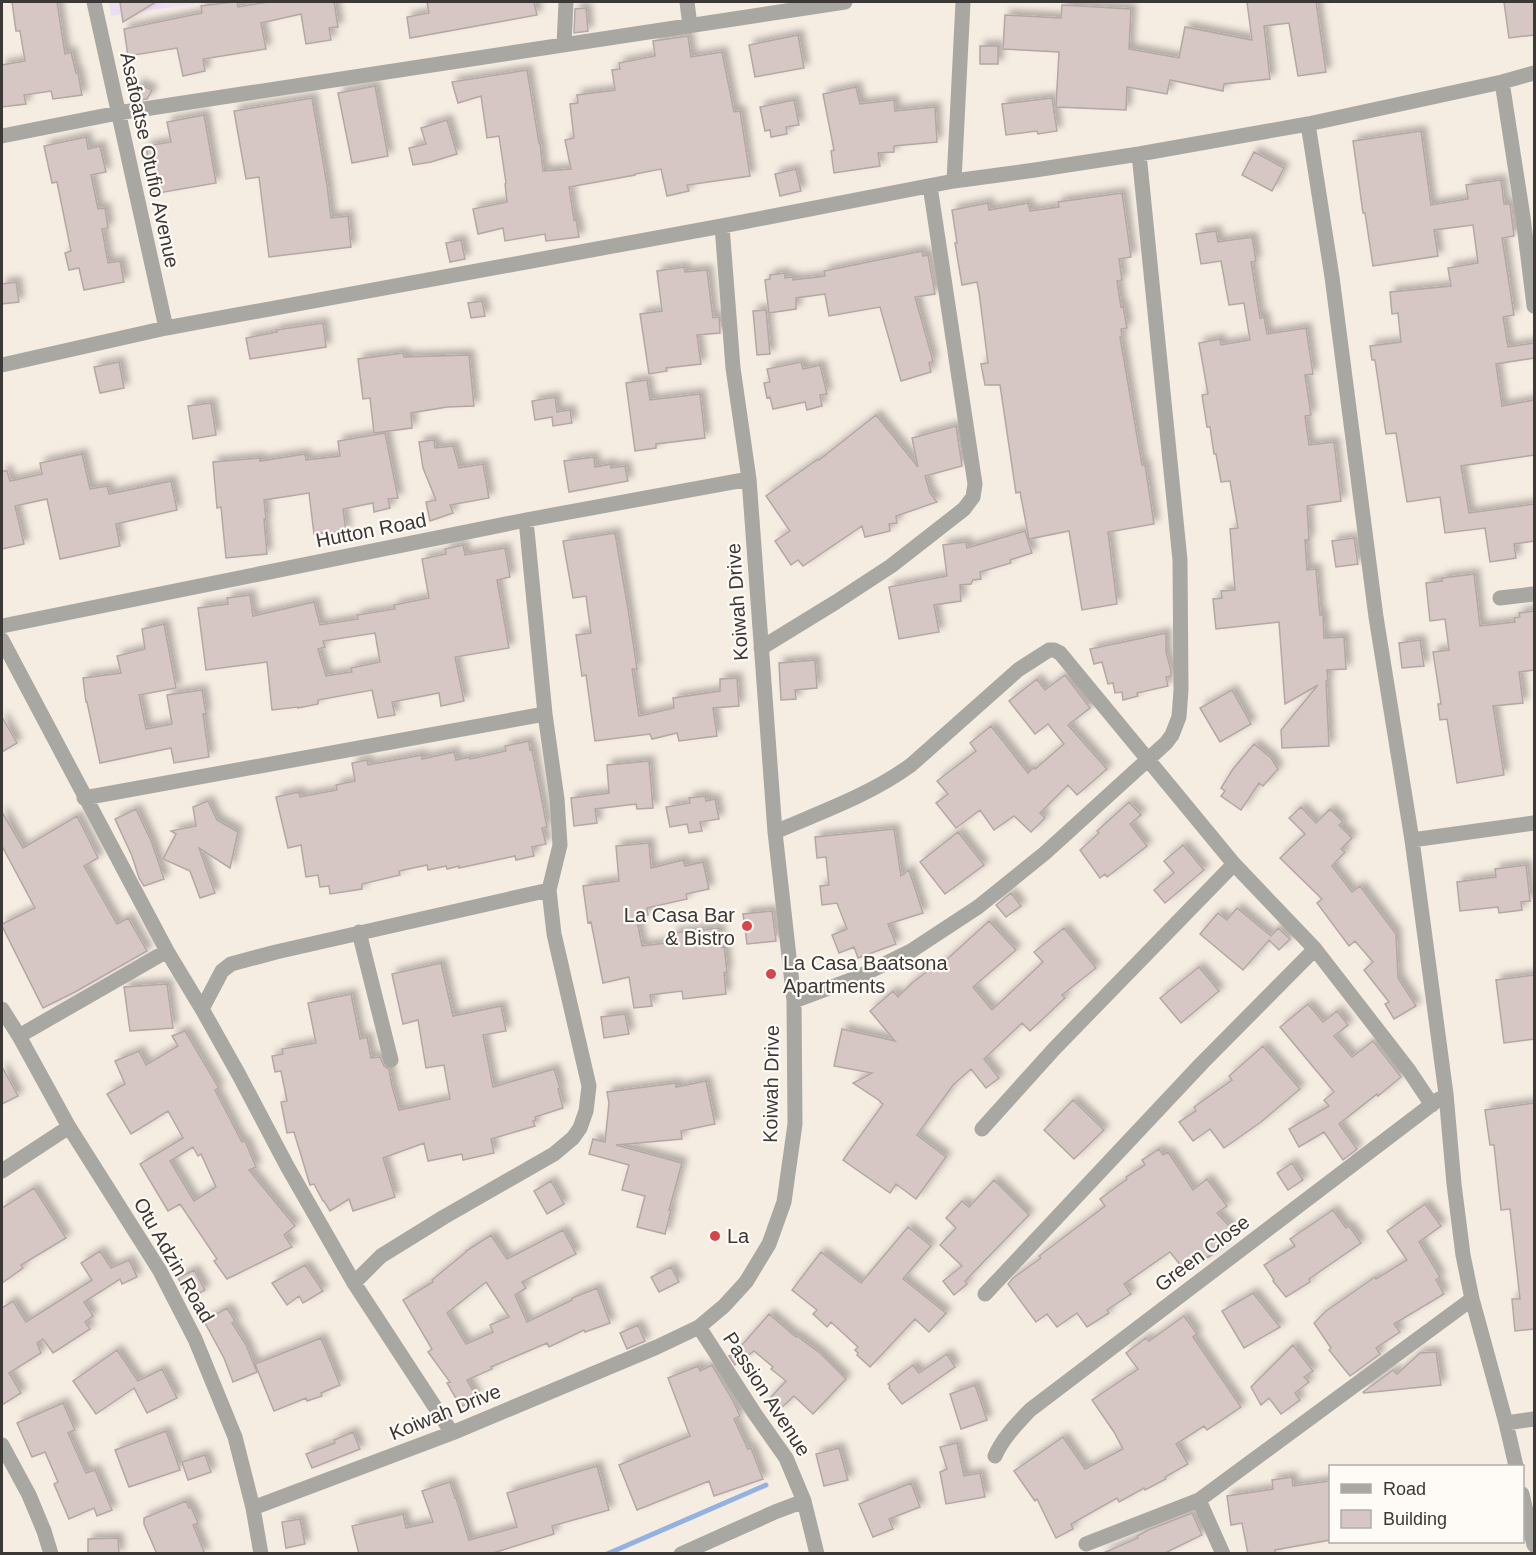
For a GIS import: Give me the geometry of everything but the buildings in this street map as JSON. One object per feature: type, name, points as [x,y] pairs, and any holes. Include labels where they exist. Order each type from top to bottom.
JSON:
[{"type":"street","name":"Asafoatse Otufio Avenue","points":[[94,2],[166,328]]},
{"type":"street","points":[[564,45],[566,2]]},
{"type":"street","points":[[687,2],[690,26]]},
{"type":"street","points":[[2,136],[118,113],[845,2]]},
{"type":"street","points":[[954,181],[963,2]]},
{"type":"street","points":[[2,365],[166,328],[954,181],[1139,154],[1308,124],[1534,74]]},
{"type":"street","points":[[1502,82],[1534,306]]},
{"type":"street","points":[[1308,124],[1332,277],[1376,617],[1412,840],[1446,1094],[1460,1236],[1472,1299],[1516,1465]]},
{"type":"street","points":[[794,1001],[856,978],[912,951],[978,907],[1044,853],[1148,760],[1172,735],[1179,717],[1181,690],[1180,560],[1139,154]]},
{"type":"street","points":[[761,648],[891,566],[964,509],[973,497],[975,484],[930,186]]},
{"type":"street","name":"Koiwah Drive","points":[[253,1508],[452,1433],[657,1347],[699,1327],[724,1306],[746,1282],[769,1244],[784,1202],[795,1124],[794,1001],[775,832],[749,479],[733,368],[722,226]]},
{"type":"street","name":"Hutton Road","points":[[2,626],[526,520],[749,479]]},
{"type":"street","points":[[354,1283],[381,1256],[554,1154],[573,1138],[580,1128],[586,1111],[589,1086],[554,934],[549,890],[560,845],[557,799],[545,714],[526,520]]},
{"type":"street","points":[[1500,598],[1534,594]]},
{"type":"street","points":[[2,640],[166,951],[239,1075],[287,1166],[354,1283],[452,1433]]},
{"type":"street","points":[[775,832],[893,778],[911,765],[1018,670],[1049,650],[1054,650],[1060,653],[1234,864],[1315,949],[1408,1069],[1432,1105]]},
{"type":"street","points":[[84,798],[545,714]]},
{"type":"street","points":[[1412,840],[1534,823]]},
{"type":"street","points":[[982,1130],[1054,1048],[1234,864]]},
{"type":"street","points":[[201,1009],[222,971],[231,964],[276,951],[549,890]]},
{"type":"street","points":[[358,932],[391,1060]]},
{"type":"street","points":[[985,1294],[1202,1063],[1315,949]]},
{"type":"street","points":[[18,1036],[166,951]]},
{"type":"street","name":"Otu Adzin Road","points":[[2,1009],[69,1127],[160,1271],[195,1339],[235,1437],[253,1508],[261,1554]]},
{"type":"street","name":"Green Close","points":[[995,1456],[1011,1429],[1030,1410],[1446,1094]]},
{"type":"street","points":[[2,1171],[69,1127]]},
{"type":"street","points":[[1086,1544],[1199,1500],[1472,1299]]},
{"type":"street","name":"Passion Avenue","points":[[699,1327],[786,1458],[804,1502],[817,1554]]},
{"type":"street","points":[[1506,1422],[1534,1419]]},
{"type":"street","points":[[2,1445],[29,1495],[51,1554]]},
{"type":"street","points":[[1199,1500],[1223,1554]]},
{"type":"street","points":[[681,1554],[775,1512],[804,1502]]},
{"type":"street","points":[[1524,1502],[1534,1545]]},
{"type":"shaded area","points":[[109,2],[195,2],[195,4],[111,16]]},
{"type":"waterway","points":[[607,1554],[766,1485]]},
{"type":"place","name":"La Casa Bar & Bistro","points":[[747,926]]},
{"type":"place","name":"La Casa Baatsona Apartments","points":[[771,974]]},
{"type":"place","name":"La","points":[[715,1236]]}]
